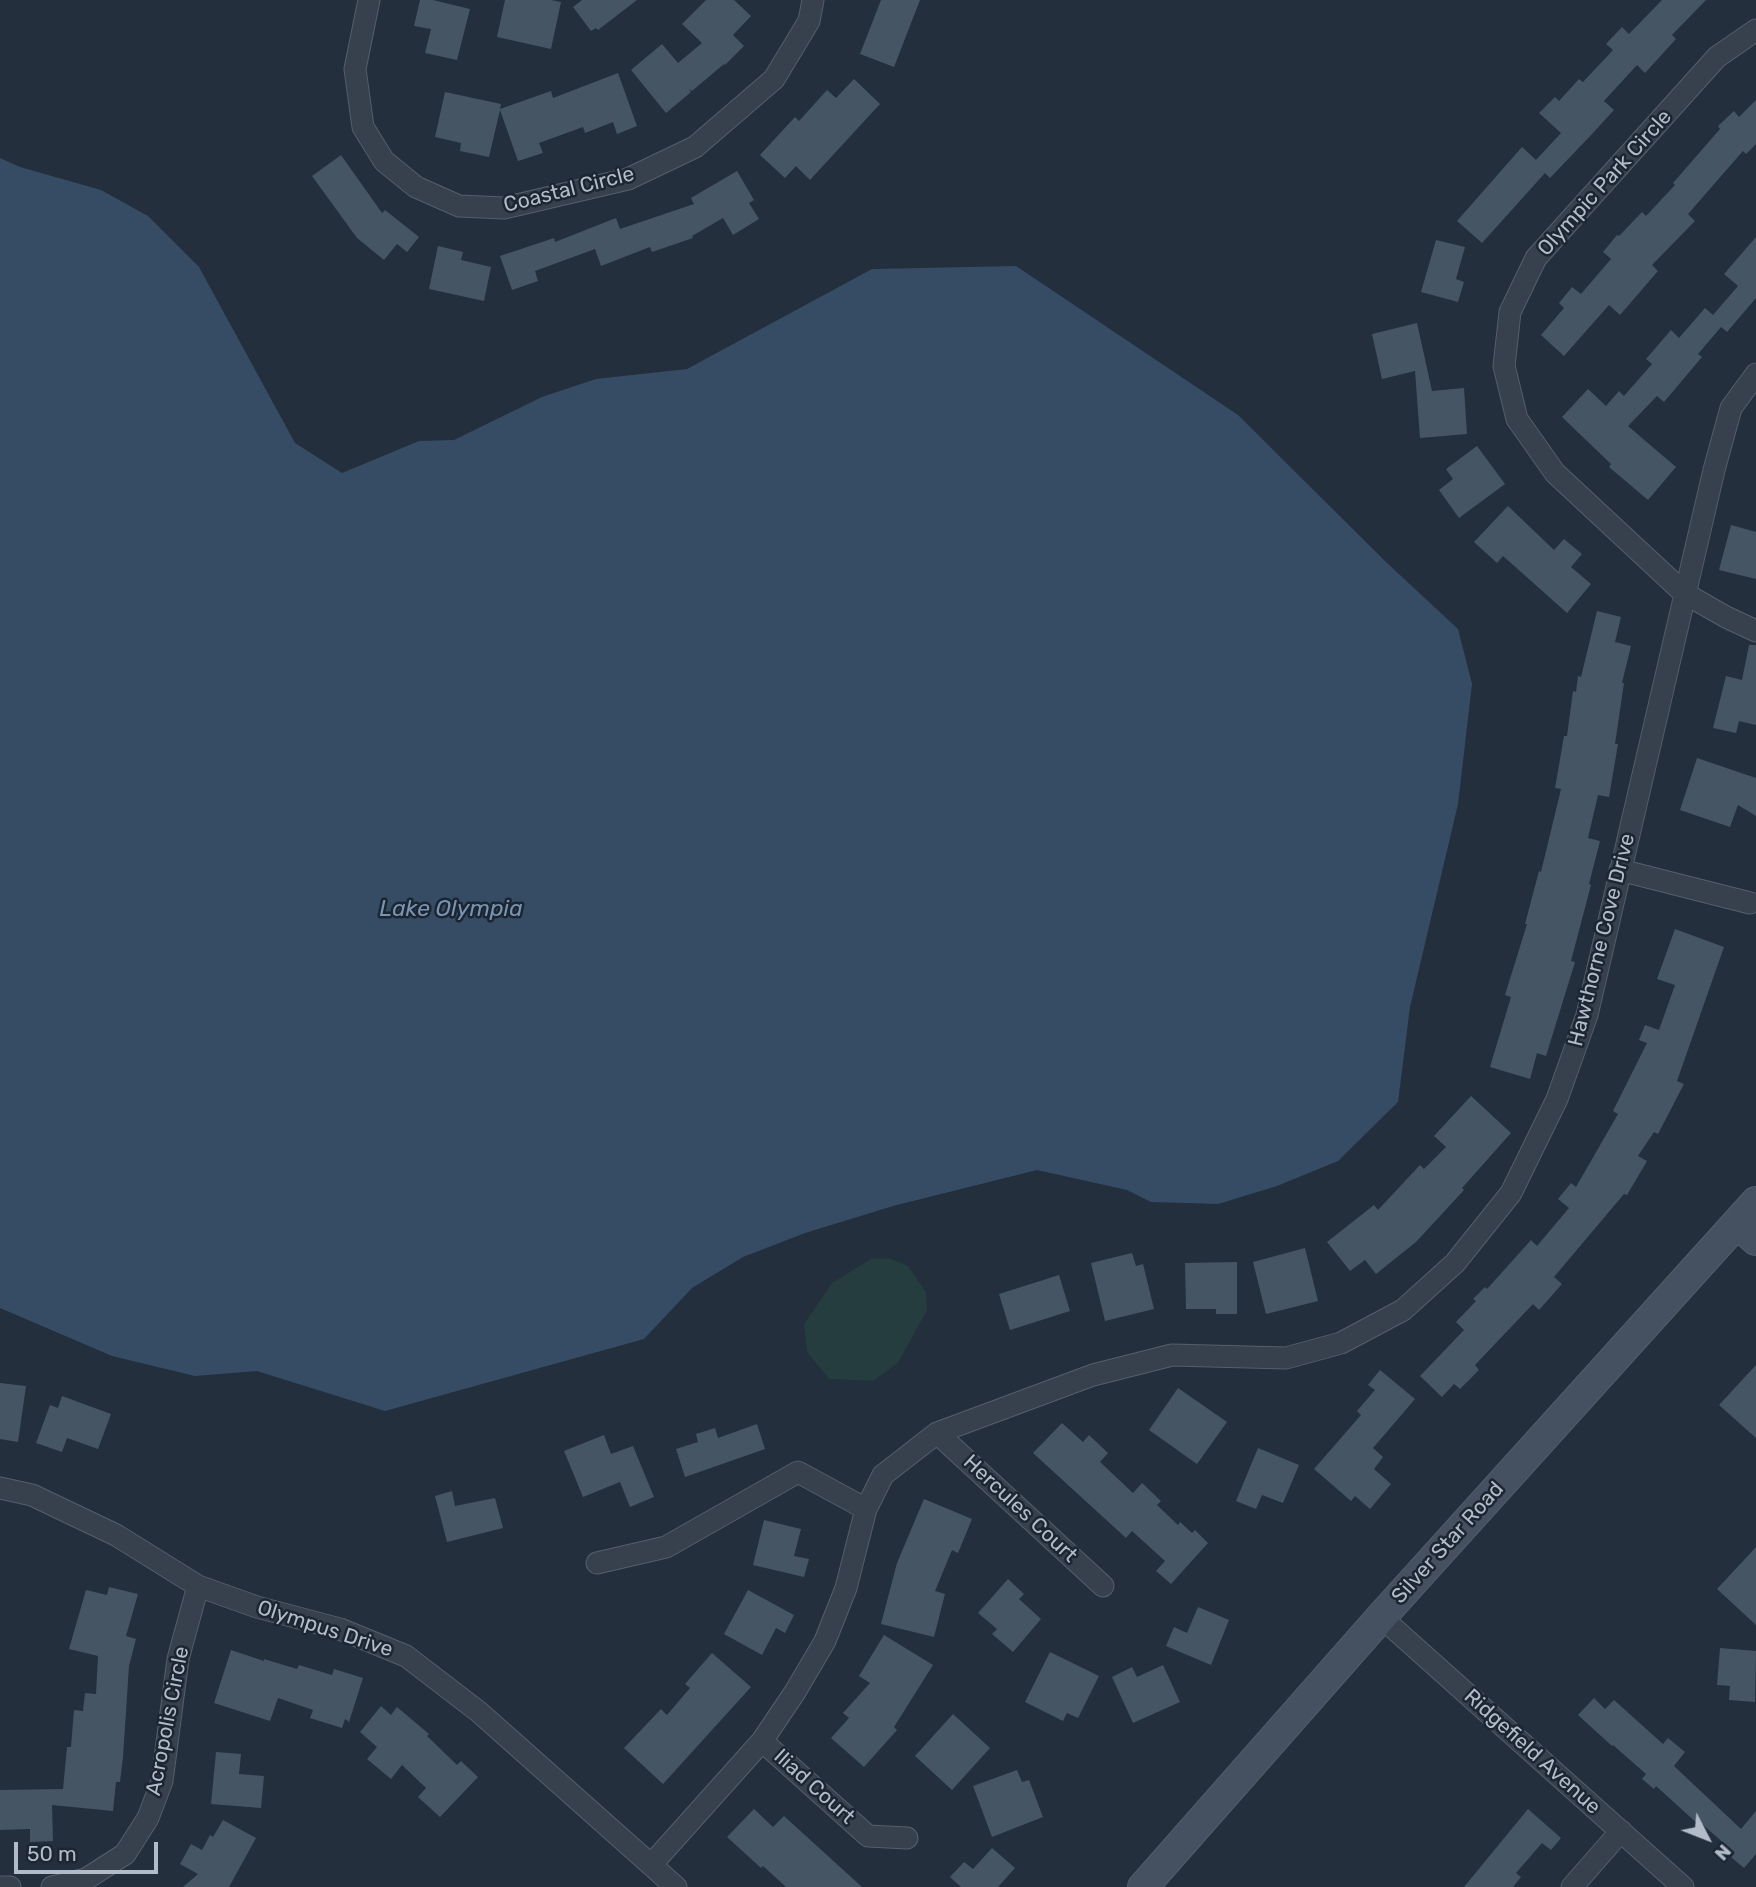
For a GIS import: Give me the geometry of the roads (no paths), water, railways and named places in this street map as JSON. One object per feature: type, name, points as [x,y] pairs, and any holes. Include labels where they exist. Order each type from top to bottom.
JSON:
[{"type":"main road","name":"Silver Star Road","points":[[1143,1887],[1381,1617],[1750,1222]]},
{"type":"street","name":"Coastal Circle","points":[[369,0],[355,69],[363,127],[384,161],[416,187],[459,206],[505,208],[628,179],[695,147],[774,79],[809,21],[813,0]]},
{"type":"street","name":"Olympic Park Circle","points":[[1756,30],[1717,57],[1536,258],[1510,312],[1504,366],[1517,419],[1555,474],[1684,593],[1756,631]]},
{"type":"street","name":"Hawthorne Cove Drive","points":[[651,1865],[762,1741],[825,1641],[846,1588],[866,1509],[883,1475],[937,1433],[1093,1375],[1172,1355],[1286,1358],[1341,1343],[1403,1310],[1455,1263],[1511,1194],[1558,1099],[1587,1016],[1714,470],[1731,408],[1756,374]]},
{"type":"street","points":[[1620,870],[1750,903]]},
{"type":"street","name":"Hercules Court","points":[[937,1433],[1103,1586]]},
{"type":"street","points":[[597,1563],[667,1547],[798,1472],[866,1509]]},
{"type":"street","name":"Olympus Drive","points":[[0,1488],[32,1495],[116,1535],[198,1586],[257,1607],[340,1629],[406,1657],[479,1712],[676,1887]]},
{"type":"street","name":"Acropolis Circle","points":[[52,1887],[86,1879],[125,1854],[148,1818],[162,1781],[178,1659],[198,1586]]},
{"type":"street","name":"Ridgefield Avenue","points":[[1381,1617],[1683,1887]]},
{"type":"street","name":"Iliad Court","points":[[762,1741],[868,1836],[907,1838]]},
{"type":"street","points":[[1572,1887],[1621,1831]]},
{"type":"street","points":[[0,1887],[10,1887]]},
{"type":"water","name":"Lake Olympia","points":[[0,158],[20,167],[101,190],[148,216],[199,267],[295,443],[342,473],[419,441],[454,440],[542,397],[596,379],[687,369],[872,269],[1016,266],[1238,415],[1386,562],[1458,629],[1472,684],[1458,804],[1410,1007],[1398,1102],[1338,1161],[1277,1186],[1218,1204],[1151,1202],[1127,1190],[1037,1170],[893,1206],[805,1233],[743,1257],[692,1288],[644,1339],[385,1411],[257,1371],[195,1376],[112,1356],[0,1308]]}]
